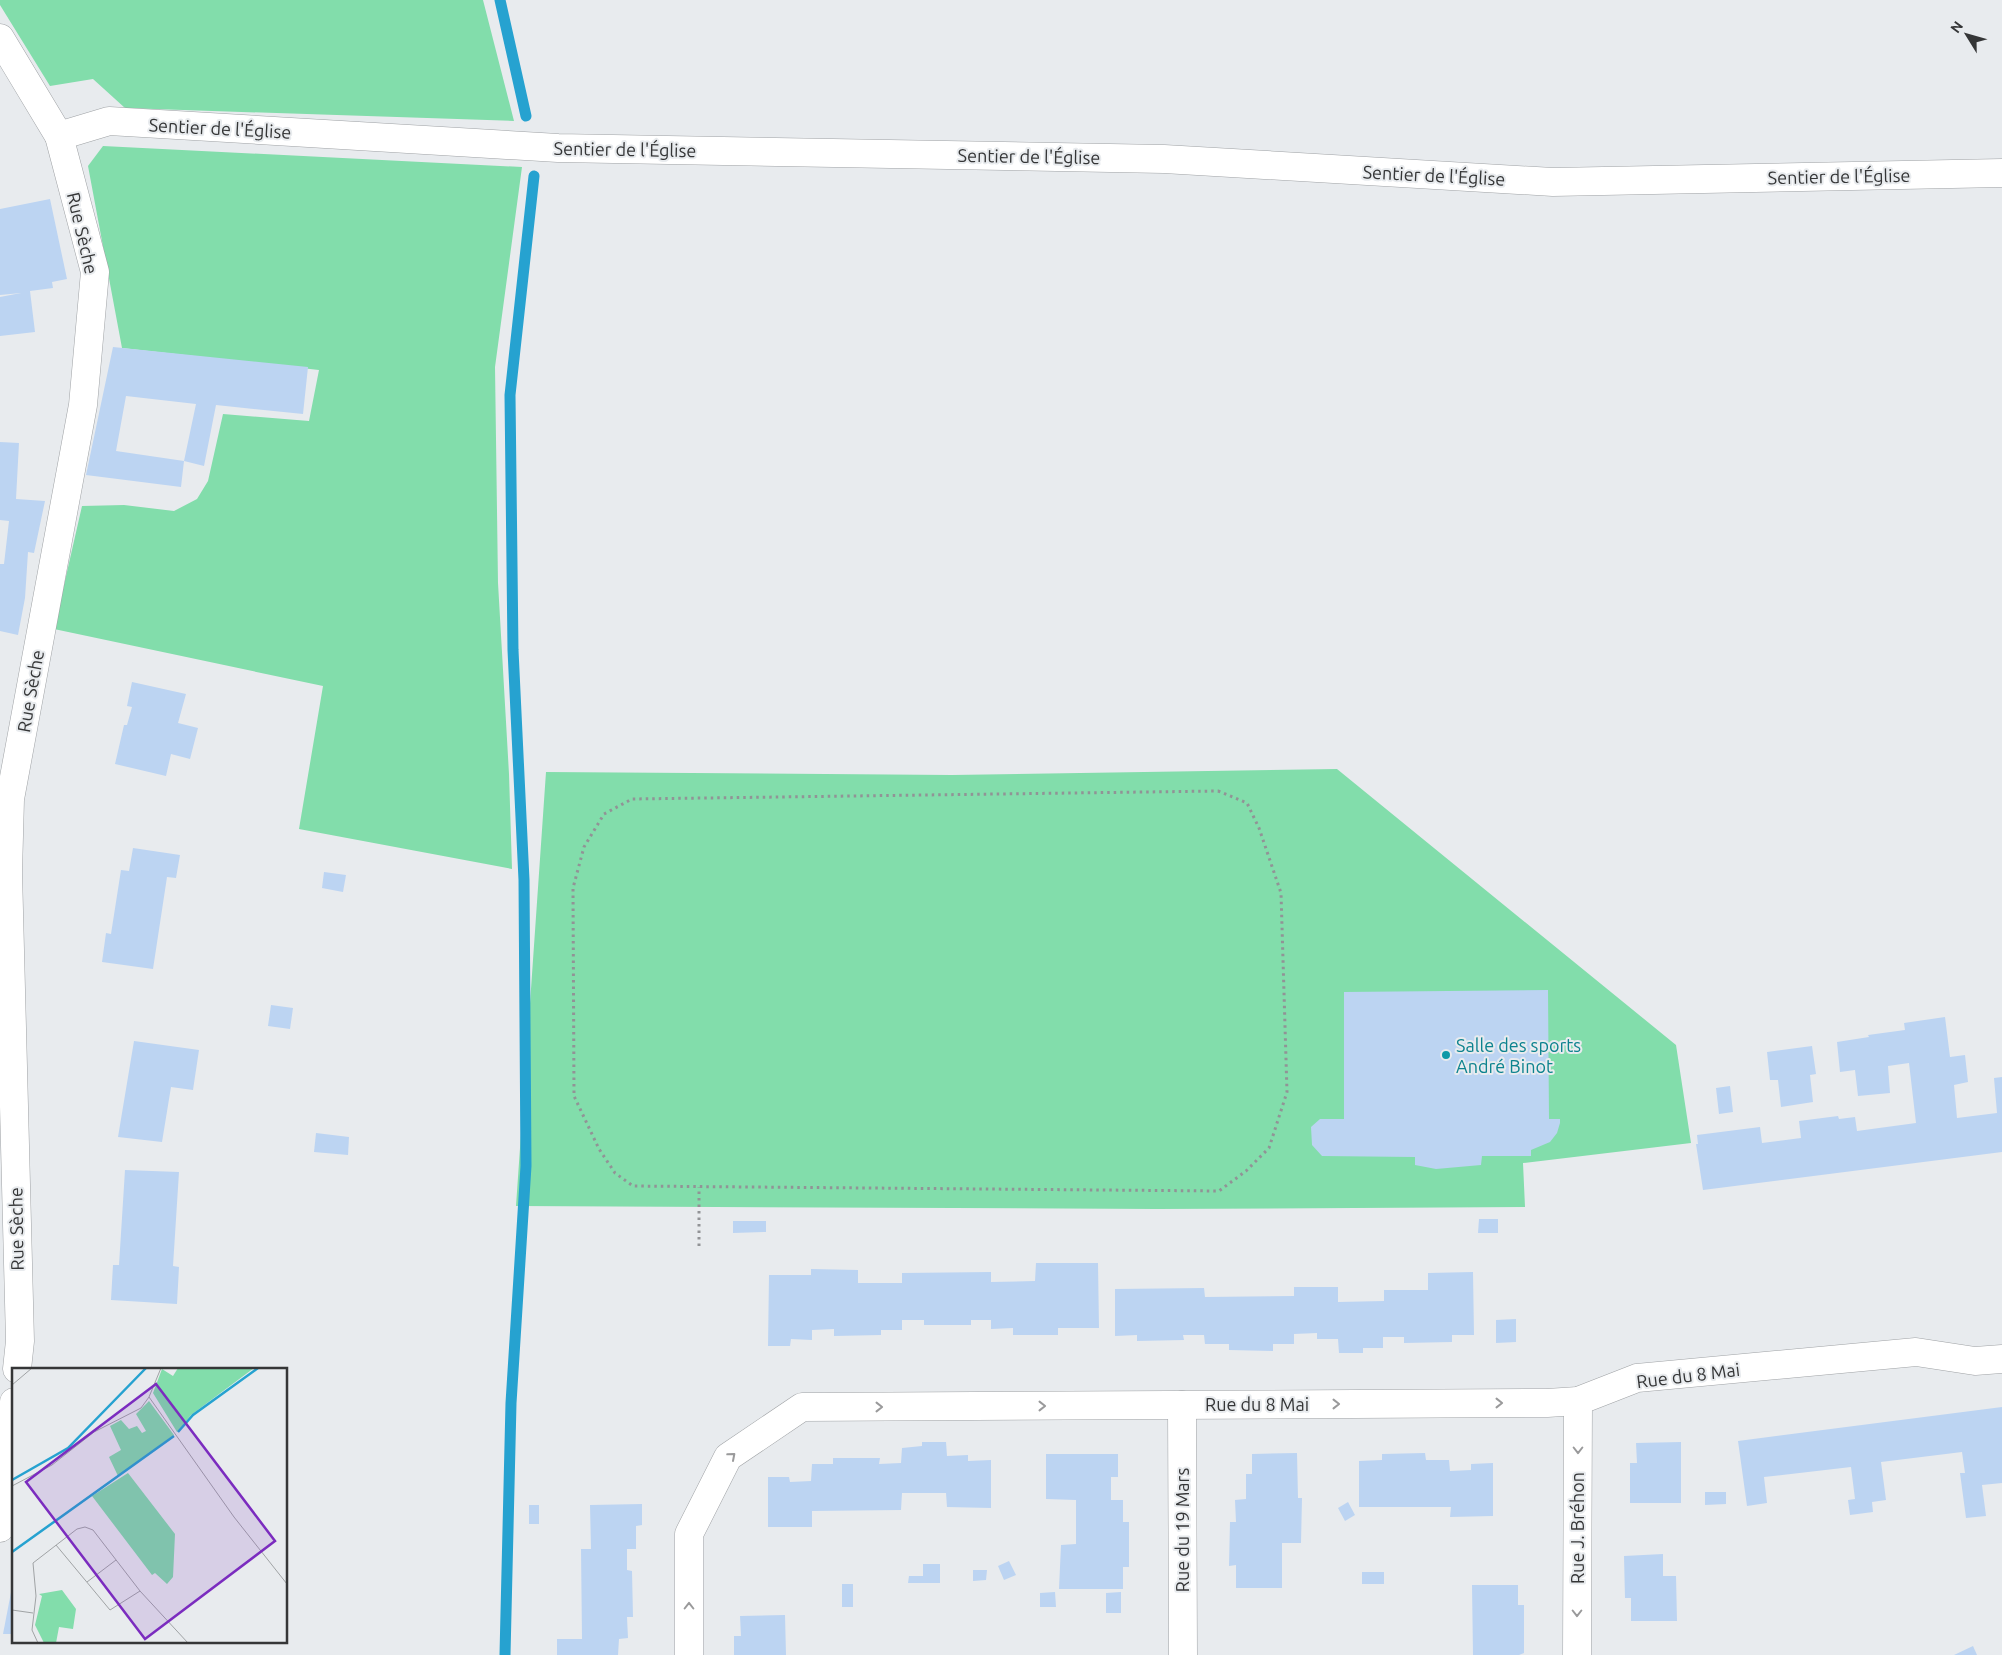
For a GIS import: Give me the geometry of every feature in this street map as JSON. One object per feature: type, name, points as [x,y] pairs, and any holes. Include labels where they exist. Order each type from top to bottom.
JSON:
[{"type":"street","name":"Rue Sèche","points":[[0,38],[59,136],[95,272],[83,405],[10,799],[8,882],[20,1341],[17,1368]]},
{"type":"street","name":"Sentier de l'Église","points":[[59,136],[109,121],[558,148],[1164,159],[1553,182],[2002,173]]},
{"type":"street","name":"Rue du 8 Mai","points":[[689,1655],[688,1534],[728,1457],[802,1408],[1578,1401],[1637,1378],[1916,1352],[1975,1362],[2002,1359]]},
{"type":"street","name":"Rue J. Bréhon","points":[[1576,1655],[1578,1401]]},
{"type":"street","name":"Rue du 19 Mars","points":[[1182,1405],[1183,1655]]},
{"type":"street","points":[[0,1528],[12,1422]]},
{"type":"path","points":[[1218,791],[1247,803],[1259,828],[1281,893],[1287,1092],[1269,1148],[1246,1171],[1219,1191],[699,1187],[634,1186],[615,1173],[599,1149],[574,1096],[574,888],[584,847],[604,814],[632,799],[1218,791]]},
{"type":"path","points":[[699,1187],[699,1246]]},
{"type":"green space","points":[[0,0],[483,0],[514,121],[125,108],[93,79],[50,86],[0,5]]},
{"type":"green space","points":[[103,146],[522,167],[495,367],[498,583],[509,774],[512,869],[299,829],[323,686],[54,629],[82,506],[124,505],[174,511],[197,499],[208,481],[223,414],[309,421],[319,370],[122,348],[88,166]]},
{"type":"green space","points":[[1337,769],[1676,1045],[1691,1143],[1523,1163],[1525,1207],[1157,1209],[516,1206],[546,772],[952,775]]},
{"type":"building","points":[[50,199],[67,279],[52,282],[53,288],[30,291],[35,332],[0,336],[0,297],[21,293],[0,295],[0,209]]},
{"type":"building","points":[[113,347],[308,367],[303,414],[216,405],[204,466],[184,461],[181,487],[86,475]],"holes":[[[126,396],[196,404],[184,461],[116,451]]]},
{"type":"building","points":[[0,442],[19,443],[16,499],[45,501],[34,553],[28,552],[25,598],[18,635],[0,631],[0,564],[4,564],[9,521],[0,520]]},
{"type":"building","points":[[132,682],[186,694],[178,723],[198,728],[190,759],[171,754],[166,776],[115,764],[124,725],[127,725],[132,707],[127,706]]},
{"type":"building","points":[[133,848],[180,855],[176,878],[167,877],[153,969],[102,962],[106,933],[111,934],[121,870],[129,871]]},
{"type":"building","points":[[324,872],[346,875],[343,892],[322,888]]},
{"type":"building","name":"Salle des sports André Binot","points":[[1548,990],[1549,1119],[1560,1119],[1560,1123],[1557,1133],[1550,1142],[1531,1150],[1531,1156],[1482,1156],[1481,1165],[1436,1169],[1415,1165],[1415,1157],[1322,1156],[1312,1145],[1311,1127],[1320,1119],[1344,1119],[1344,992]]},
{"type":"building","points":[[271,1005],[293,1008],[290,1029],[268,1026]]},
{"type":"building","points":[[1945,1017],[1950,1057],[1965,1055],[1968,1082],[1954,1085],[1957,1118],[1997,1113],[1994,1078],[2002,1077],[2002,1152],[1703,1190],[1696,1144],[1698,1144],[1697,1135],[1760,1127],[1762,1143],[1801,1138],[1799,1121],[1838,1116],[1839,1119],[1855,1117],[1857,1131],[1916,1123],[1909,1063],[1888,1066],[1890,1093],[1858,1096],[1855,1070],[1840,1072],[1837,1042],[1869,1037],[1868,1035],[1905,1030],[1904,1023]]},
{"type":"building","points":[[134,1041],[199,1050],[193,1090],[171,1087],[162,1142],[118,1137]]},
{"type":"building","points":[[1812,1046],[1816,1074],[1810,1075],[1813,1102],[1781,1107],[1778,1080],[1770,1080],[1767,1052]]},
{"type":"building","points":[[1730,1086],[1733,1112],[1719,1114],[1716,1088]]},
{"type":"building","points":[[316,1133],[349,1137],[348,1155],[314,1152]]},
{"type":"building","points":[[125,1170],[179,1172],[173,1266],[179,1267],[177,1304],[111,1300],[113,1265],[119,1265]]},
{"type":"building","points":[[1479,1219],[1498,1219],[1498,1233],[1478,1233]]},
{"type":"building","points":[[733,1221],[766,1221],[766,1232],[733,1233]]},
{"type":"building","points":[[1036,1263],[1098,1263],[1099,1328],[1058,1328],[1058,1335],[1013,1335],[1013,1328],[991,1329],[991,1320],[971,1320],[971,1325],[924,1325],[924,1320],[902,1320],[902,1330],[881,1330],[881,1335],[834,1336],[834,1329],[812,1330],[812,1340],[791,1339],[790,1346],[768,1346],[769,1275],[811,1275],[811,1269],[858,1270],[858,1283],[902,1283],[902,1273],[991,1272],[991,1282],[1035,1281]]},
{"type":"building","points":[[1473,1272],[1474,1335],[1452,1335],[1452,1342],[1404,1343],[1404,1337],[1383,1337],[1383,1348],[1363,1348],[1363,1353],[1339,1353],[1338,1339],[1317,1339],[1317,1333],[1294,1334],[1294,1344],[1273,1344],[1273,1351],[1229,1350],[1229,1344],[1205,1344],[1204,1335],[1183,1335],[1184,1340],[1137,1341],[1137,1335],[1115,1336],[1115,1289],[1204,1288],[1205,1297],[1294,1296],[1294,1287],[1338,1287],[1338,1302],[1384,1301],[1384,1290],[1428,1290],[1428,1273]]},
{"type":"building","points":[[1516,1319],[1516,1342],[1496,1343],[1496,1320]]},
{"type":"building","points":[[2002,1407],[2002,1483],[1982,1485],[1986,1516],[1966,1518],[1960,1473],[1965,1473],[1962,1452],[1881,1462],[1886,1500],[1872,1502],[1873,1512],[1850,1515],[1848,1500],[1855,1499],[1851,1467],[1764,1477],[1767,1503],[1747,1506],[1738,1441]]},
{"type":"building","points":[[922,1442],[946,1442],[947,1456],[968,1455],[968,1461],[991,1460],[991,1508],[947,1507],[946,1493],[902,1493],[901,1510],[812,1511],[812,1527],[768,1527],[768,1477],[789,1477],[790,1482],[811,1481],[812,1464],[833,1464],[833,1458],[880,1458],[879,1464],[901,1463],[902,1448],[922,1446]]},
{"type":"building","points":[[1681,1442],[1681,1503],[1630,1503],[1630,1463],[1637,1463],[1636,1443]]},
{"type":"building","points":[[1297,1453],[1298,1498],[1302,1498],[1301,1543],[1282,1543],[1282,1588],[1236,1588],[1236,1565],[1229,1566],[1230,1522],[1236,1522],[1235,1500],[1246,1499],[1246,1474],[1252,1474],[1252,1454]]},
{"type":"building","points":[[1425,1453],[1426,1460],[1449,1460],[1450,1471],[1471,1470],[1471,1464],[1493,1463],[1493,1516],[1450,1517],[1451,1507],[1359,1507],[1359,1461],[1382,1460],[1382,1454]]},
{"type":"building","points":[[1046,1454],[1118,1454],[1118,1477],[1111,1477],[1111,1500],[1123,1500],[1123,1522],[1129,1522],[1129,1567],[1123,1567],[1123,1589],[1059,1589],[1061,1545],[1076,1544],[1076,1500],[1046,1499]]},
{"type":"building","points":[[1705,1492],[1726,1492],[1726,1504],[1705,1505]]},
{"type":"building","points":[[1348,1502],[1355,1515],[1345,1521],[1338,1508]]},
{"type":"building","points":[[642,1504],[642,1525],[636,1526],[636,1549],[627,1549],[627,1570],[632,1571],[633,1617],[627,1617],[628,1638],[619,1639],[618,1655],[557,1655],[557,1639],[582,1639],[581,1549],[591,1549],[590,1505]]},
{"type":"building","points":[[529,1505],[539,1505],[539,1524],[529,1524]]},
{"type":"building","points":[[1663,1554],[1663,1576],[1676,1576],[1677,1621],[1631,1621],[1631,1598],[1625,1598],[1624,1556]]},
{"type":"building","points":[[1009,1561],[1016,1575],[1004,1580],[998,1566]]},
{"type":"building","points":[[923,1564],[940,1564],[940,1583],[908,1583],[909,1576],[923,1576]]},
{"type":"building","points":[[973,1570],[987,1570],[986,1580],[973,1581]]},
{"type":"building","points":[[1362,1572],[1384,1572],[1384,1584],[1362,1584]]},
{"type":"building","points":[[842,1584],[853,1584],[853,1607],[842,1607]]},
{"type":"building","points":[[1472,1585],[1518,1585],[1518,1605],[1524,1605],[1524,1653],[1519,1655],[1473,1655]]},
{"type":"building","points":[[12,1587],[12,1634],[3,1634]]},
{"type":"building","points":[[1055,1592],[1056,1607],[1040,1607],[1040,1593]]},
{"type":"building","points":[[1121,1592],[1121,1613],[1106,1613],[1106,1593]]},
{"type":"building","points":[[785,1615],[786,1655],[734,1655],[734,1636],[741,1636],[740,1616]]},
{"type":"building","points":[[1973,1646],[1977,1655],[1954,1655]]},
{"type":"waterway","points":[[500,0],[526,116]]},
{"type":"waterway","points":[[505,1655],[511,1403],[526,1166],[524,880],[513,650],[510,395],[534,176]]},
{"type":"place","name":"Salle des sports André Binot","points":[[1446,1055]]}]
